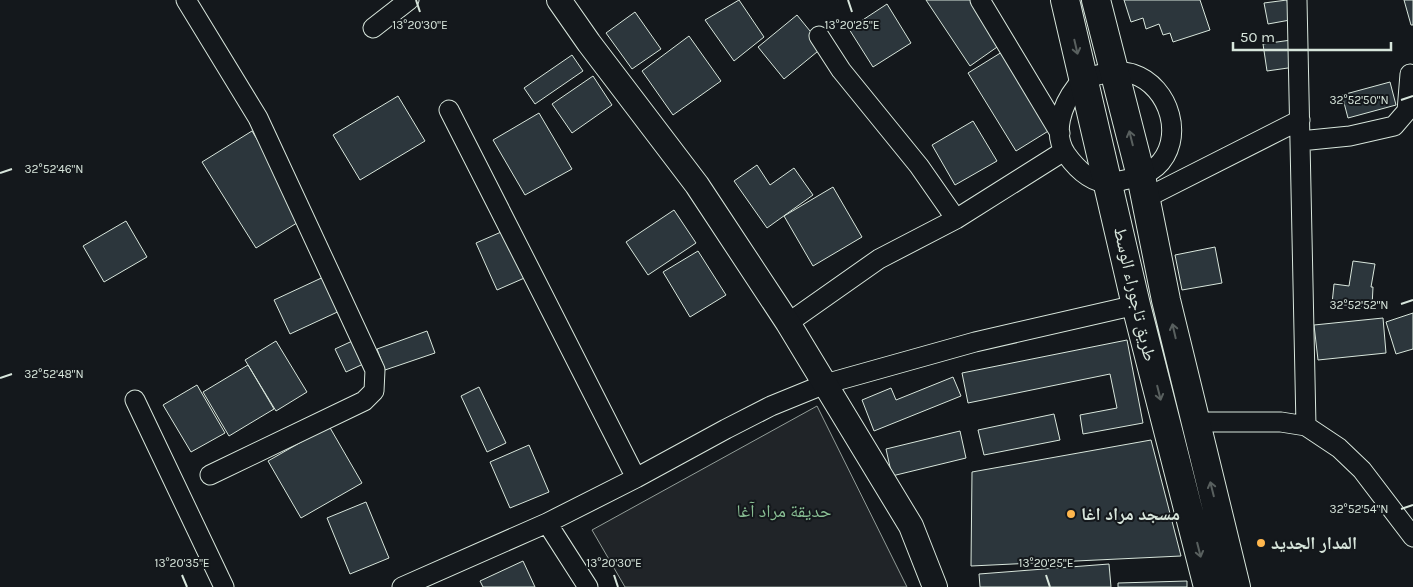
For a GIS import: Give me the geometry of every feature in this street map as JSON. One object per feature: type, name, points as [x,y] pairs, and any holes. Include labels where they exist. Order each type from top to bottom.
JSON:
[{"type":"main road","name":"طريق تاجوراء الوسط","points":[[1065,0],[1136,304],[1208,587]]},
{"type":"main road","name":"طريق تاجوراء الوسط","points":[[1096,0],[1143,188],[1195,422],[1236,587]]},
{"type":"street","points":[[186,0],[258,118],[375,370],[374,391],[364,402],[210,475]]},
{"type":"street","points":[[374,28],[410,0]]},
{"type":"street","points":[[559,0],[589,43],[697,185],[788,323],[911,526],[935,587]]},
{"type":"street","points":[[980,0],[1060,133]]},
{"type":"street","points":[[1297,0],[1306,426]]},
{"type":"street","points":[[819,36],[841,70],[919,166],[956,219]]},
{"type":"street","points":[[1143,188],[1167,151],[1172,133],[1170,114],[1163,96],[1150,83],[1133,74],[1114,71],[1083,79],[1068,97],[1061,114],[1060,133],[1064,151],[1075,167],[1090,178],[1109,183],[1143,188],[1300,120]]},
{"type":"street","points":[[1300,141],[1350,136],[1394,126],[1407,111],[1410,74]]},
{"type":"street","points":[[449,110],[636,478]]},
{"type":"street","points":[[788,323],[879,259],[956,219],[1064,151]]},
{"type":"street","points":[[402,587],[548,523],[741,421],[771,406],[825,384],[975,342],[1136,304]]},
{"type":"street","points":[[135,400],[224,587]]},
{"type":"street","points":[[1195,422],[1281,422],[1306,426],[1339,448],[1362,470],[1413,537]]},
{"type":"street","points":[[548,523],[588,587]]},
{"type":"green space","name":"حديقة مراد آغا","points":[[817,406],[907,587],[625,587],[592,530]]},
{"type":"building","points":[[739,0],[764,37],[734,61],[705,20]]},
{"type":"building","points":[[926,0],[971,0],[1000,45],[970,66]]},
{"type":"building","points":[[1124,0],[1200,0],[1210,30],[1173,42],[1170,33],[1163,35],[1159,24],[1146,29],[1143,18],[1131,22]]},
{"type":"building","points":[[1287,0],[1290,20],[1268,24],[1264,3]]},
{"type":"building","points":[[1404,0],[1413,0],[1413,25],[1411,25]]},
{"type":"building","points":[[887,4],[911,43],[873,67],[849,29]]},
{"type":"building","points":[[635,12],[661,49],[632,69],[606,33]]},
{"type":"building","points":[[797,15],[823,47],[784,79],[758,47]]},
{"type":"building","points":[[689,36],[721,81],[673,115],[642,71]]},
{"type":"building","points":[[1291,40],[1295,67],[1267,71],[1263,44]]},
{"type":"building","points":[[1002,52],[1050,130],[1016,151],[968,73]]},
{"type":"building","points":[[572,55],[583,71],[535,104],[524,88]]},
{"type":"building","points":[[593,76],[612,105],[572,133],[552,104]]},
{"type":"building","points":[[1390,82],[1396,105],[1348,118],[1342,95]]},
{"type":"building","points":[[398,96],[425,141],[360,180],[333,135]]},
{"type":"building","points":[[539,113],[572,169],[525,195],[493,140]]},
{"type":"building","points":[[973,121],[997,161],[955,185],[932,145]]},
{"type":"building","points":[[252,131],[305,218],[256,248],[202,162]]},
{"type":"building","points":[[757,165],[770,185],[794,168],[813,195],[767,228],[734,181]]},
{"type":"building","points":[[833,187],[862,237],[813,266],[784,216]]},
{"type":"building","points":[[674,210],[696,243],[648,275],[626,242]]},
{"type":"building","points":[[126,221],[147,257],[104,282],[83,246]]},
{"type":"building","points":[[508,229],[529,276],[497,290],[476,243]]},
{"type":"building","points":[[1215,247],[1222,283],[1182,290],[1175,255]]},
{"type":"building","points":[[698,251],[726,295],[690,317],[663,272]]},
{"type":"building","points":[[1353,261],[1375,264],[1371,287],[1373,287],[1372,307],[1332,304],[1334,284],[1349,286]]},
{"type":"building","points":[[330,274],[346,308],[290,334],[274,300]]},
{"type":"building","points":[[1413,313],[1413,349],[1396,354],[1386,322]]},
{"type":"building","points":[[1383,318],[1386,353],[1318,360],[1314,325]]},
{"type":"building","points":[[427,331],[435,353],[385,370],[377,349]]},
{"type":"building","points":[[361,337],[372,360],[346,372],[335,349]]},
{"type":"building","points":[[1127,340],[1143,423],[1083,434],[1080,415],[1117,408],[1110,374],[968,403],[962,373]]},
{"type":"building","points":[[276,341],[307,392],[276,411],[245,360]]},
{"type":"building","points":[[248,365],[274,409],[229,436],[203,392]]},
{"type":"building","points":[[953,377],[961,396],[874,431],[862,400],[891,388],[896,400]]},
{"type":"building","points":[[197,385],[225,433],[191,452],[163,405]]},
{"type":"building","points":[[479,387],[506,443],[487,452],[461,396]]},
{"type":"building","points":[[1054,414],[1060,440],[984,455],[978,430]]},
{"type":"building","points":[[329,426],[362,483],[301,518],[268,461]]},
{"type":"building","points":[[960,431],[966,458],[892,476],[886,449]]},
{"type":"building","name":"مسجد مراد اغا","points":[[1151,440],[1181,556],[971,566],[972,472]]},
{"type":"building","points":[[529,445],[549,492],[510,508],[490,462]]},
{"type":"building","points":[[366,502],[389,558],[350,574],[327,518]]},
{"type":"building","points":[[523,561],[535,587],[483,587],[480,581]]},
{"type":"building","points":[[1109,564],[1111,587],[980,587],[979,574]]},
{"type":"building","points":[[1187,581],[1187,587],[1118,587],[1118,583]]},
{"type":"place","name":"مسجد مراد اغا","points":[[1071,514]]},
{"type":"place","name":"المدار الجديد","points":[[1261,543]]}]
